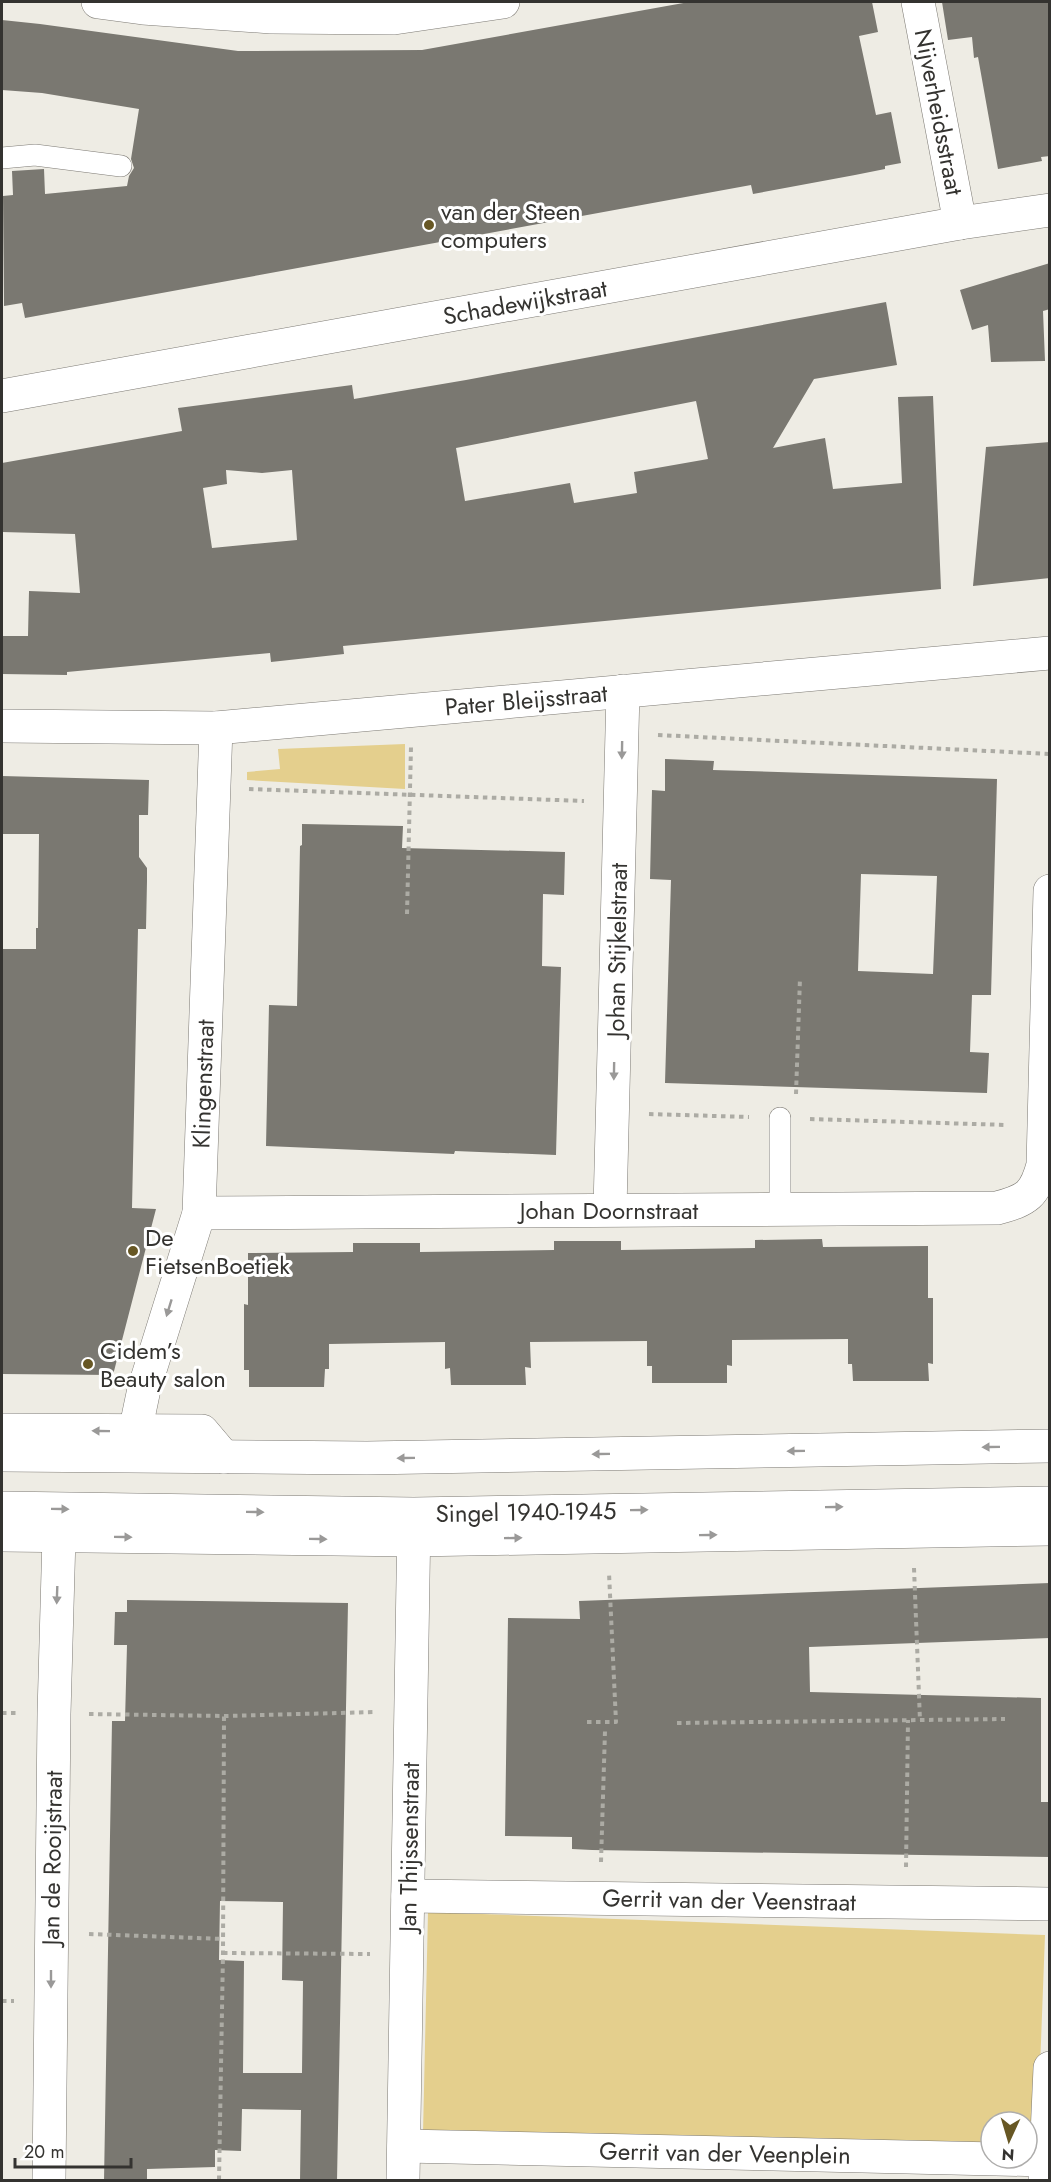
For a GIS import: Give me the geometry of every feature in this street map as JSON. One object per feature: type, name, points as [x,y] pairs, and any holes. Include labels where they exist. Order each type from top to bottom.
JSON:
[{"type":"street","points":[[98,2],[142,8],[271,17],[394,18],[503,2]]},
{"type":"street","name":"Nijverheidsstraat","points":[[918,2],[960,223]]},
{"type":"street","name":"Schadewijkstraat","points":[[2,396],[960,223],[1050,210]]},
{"type":"street","name":"Pater Bleijsstraat","points":[[2,726],[216,728],[1050,653]]},
{"type":"street","name":"Johan Stijkelstraat","points":[[610,1209],[623,691]]},
{"type":"street","name":"Klingenstraat","points":[[135,1432],[144,1389],[199,1213],[216,728]]},
{"type":"street","points":[[1044,1126],[1050,891]]},
{"type":"street","name":"Johan Doornstraat","points":[[199,1213],[997,1208],[1019,1202],[1037,1186],[1042,1165],[1044,1126]]},
{"type":"street","points":[[2,1430],[202,1431],[224,1457]]},
{"type":"street","points":[[2,1455],[367,1458],[1050,1446]]},
{"type":"street","name":"Singel 1940-1945","points":[[2,1535],[59,1536],[414,1527],[1050,1503]]},
{"type":"street","name":"Singel 1940-1945","points":[[2,1508],[607,1537],[1050,1529]]},
{"type":"street","name":"Jan Thijssenstraat","points":[[403,2181],[414,1527]]},
{"type":"street","name":"Jan de Rooijstraat","points":[[49,2181],[54,1714],[59,1536]]},
{"type":"street","name":"Gerrit van der Veenstraat","points":[[408,1896],[1050,1904]]},
{"type":"street","points":[[1046,2170],[1050,2068]]},
{"type":"street","name":"Gerrit van der Veenplein","points":[[404,2146],[1046,2170]]},
{"type":"lane","points":[[2,158],[35,155],[121,166]]},
{"type":"lane","points":[[780,1209],[788,1118]]},
{"type":"path","points":[[406,914],[412,710]]},
{"type":"path","name":"Pater Bleijsstraat","points":[[622,733],[1050,754]]},
{"type":"path","points":[[214,788],[621,802]]},
{"type":"path","points":[[788,1118],[800,978]]},
{"type":"path","points":[[613,1112],[1044,1126]]},
{"type":"path","points":[[912,1532],[920,1721]]},
{"type":"path","points":[[586,1722],[616,1722],[607,1537]]},
{"type":"path","points":[[2,1713],[224,1716],[411,1711]]},
{"type":"path","points":[[219,2181],[224,1953],[224,1716]]},
{"type":"path","points":[[677,1723],[1005,1719]]},
{"type":"path","points":[[905,1902],[908,1720]]},
{"type":"path","points":[[599,1899],[605,1731]]},
{"type":"path","points":[[51,1932],[223,1939]]},
{"type":"path","points":[[224,1953],[407,1954]]},
{"type":"shaded area","points":[[405,744],[405,789],[247,780],[247,772],[280,769],[278,749]]},
{"type":"shaded area","points":[[428,1912],[1045,1935],[1038,2110],[979,2110],[979,2147],[423,2133]]},
{"type":"building","points":[[689,2],[872,2],[878,32],[859,36],[876,115],[891,112],[901,163],[885,166],[885,169],[753,194],[751,185],[25,318],[22,303],[4,306],[3,196],[13,195],[12,171],[44,169],[45,194],[127,186],[134,168],[131,159],[139,109],[42,93],[2,90],[2,20],[238,51],[422,50]]},
{"type":"building","points":[[942,2],[1050,2],[1050,156],[1041,157],[1042,161],[998,169],[978,57],[974,58],[972,37],[948,40]]},
{"type":"building","points":[[1050,263],[1050,309],[1043,311],[1045,361],[991,362],[988,325],[972,330],[960,290]]},
{"type":"building","points":[[886,302],[897,365],[814,379],[773,448],[825,438],[833,489],[902,483],[898,397],[933,396],[941,589],[343,646],[344,654],[271,662],[270,653],[67,672],[67,675],[2,674],[2,636],[28,636],[29,591],[80,593],[75,534],[2,532],[2,463],[182,431],[178,408],[352,385],[354,399]],"holes":[[[696,401],[708,459],[634,472],[637,493],[574,503],[570,483],[465,501],[456,448]],[[226,470],[262,473],[292,470],[297,540],[212,548],[203,488],[227,484]]]},
{"type":"building","points":[[1050,442],[1050,578],[973,586],[986,447]]},
{"type":"building","points":[[665,759],[714,761],[713,770],[997,779],[991,995],[972,995],[970,1052],[989,1053],[987,1093],[665,1083],[671,880],[650,879],[652,790],[665,791]],"holes":[[[861,874],[937,876],[933,974],[858,971]]]},
{"type":"building","points":[[2,776],[149,780],[148,815],[139,815],[139,857],[147,868],[147,881],[146,929],[138,929],[132,1208],[156,1209],[113,1375],[2,1374],[2,949],[36,949],[39,834],[2,834]]},
{"type":"building","points":[[302,824],[403,826],[402,848],[565,852],[564,895],[543,894],[542,966],[561,967],[556,1155],[455,1151],[454,1154],[266,1146],[269,1005],[297,1006]]},
{"type":"building","points":[[822,1239],[823,1247],[928,1246],[928,1298],[933,1298],[933,1364],[928,1363],[929,1381],[853,1381],[852,1364],[848,1364],[848,1339],[732,1340],[732,1366],[727,1365],[727,1383],[652,1383],[652,1366],[647,1366],[647,1341],[530,1342],[531,1368],[525,1367],[526,1385],[451,1385],[450,1368],[445,1369],[445,1342],[329,1344],[329,1369],[325,1369],[324,1387],[249,1387],[249,1370],[244,1370],[244,1304],[248,1305],[248,1253],[353,1252],[353,1243],[420,1243],[420,1252],[554,1250],[554,1241],[621,1241],[621,1250],[755,1248],[755,1240]]},
{"type":"building","points":[[1050,1583],[1050,1638],[809,1647],[810,1692],[1041,1698],[1041,1802],[1050,1802],[1050,1857],[592,1850],[572,1849],[572,1837],[505,1836],[508,1618],[580,1619],[579,1601]]},
{"type":"building","points":[[127,1600],[348,1603],[337,2181],[300,2181],[301,2110],[242,2109],[241,2151],[215,2150],[215,2167],[147,2169],[147,2181],[104,2181],[112,1721],[125,1721],[127,1645],[114,1645],[115,1612],[127,1612]],"holes":[[[220,1901],[283,1902],[282,1980],[303,1981],[302,2073],[243,2073],[244,1961],[219,1960]]]},
{"type":"place","name":"van der Steen computers","points":[[429,225]]},
{"type":"place","name":"De FietsenBoetiek","points":[[133,1251]]},
{"type":"place","name":"Cidem’s Beauty salon","points":[[88,1364]]}]
